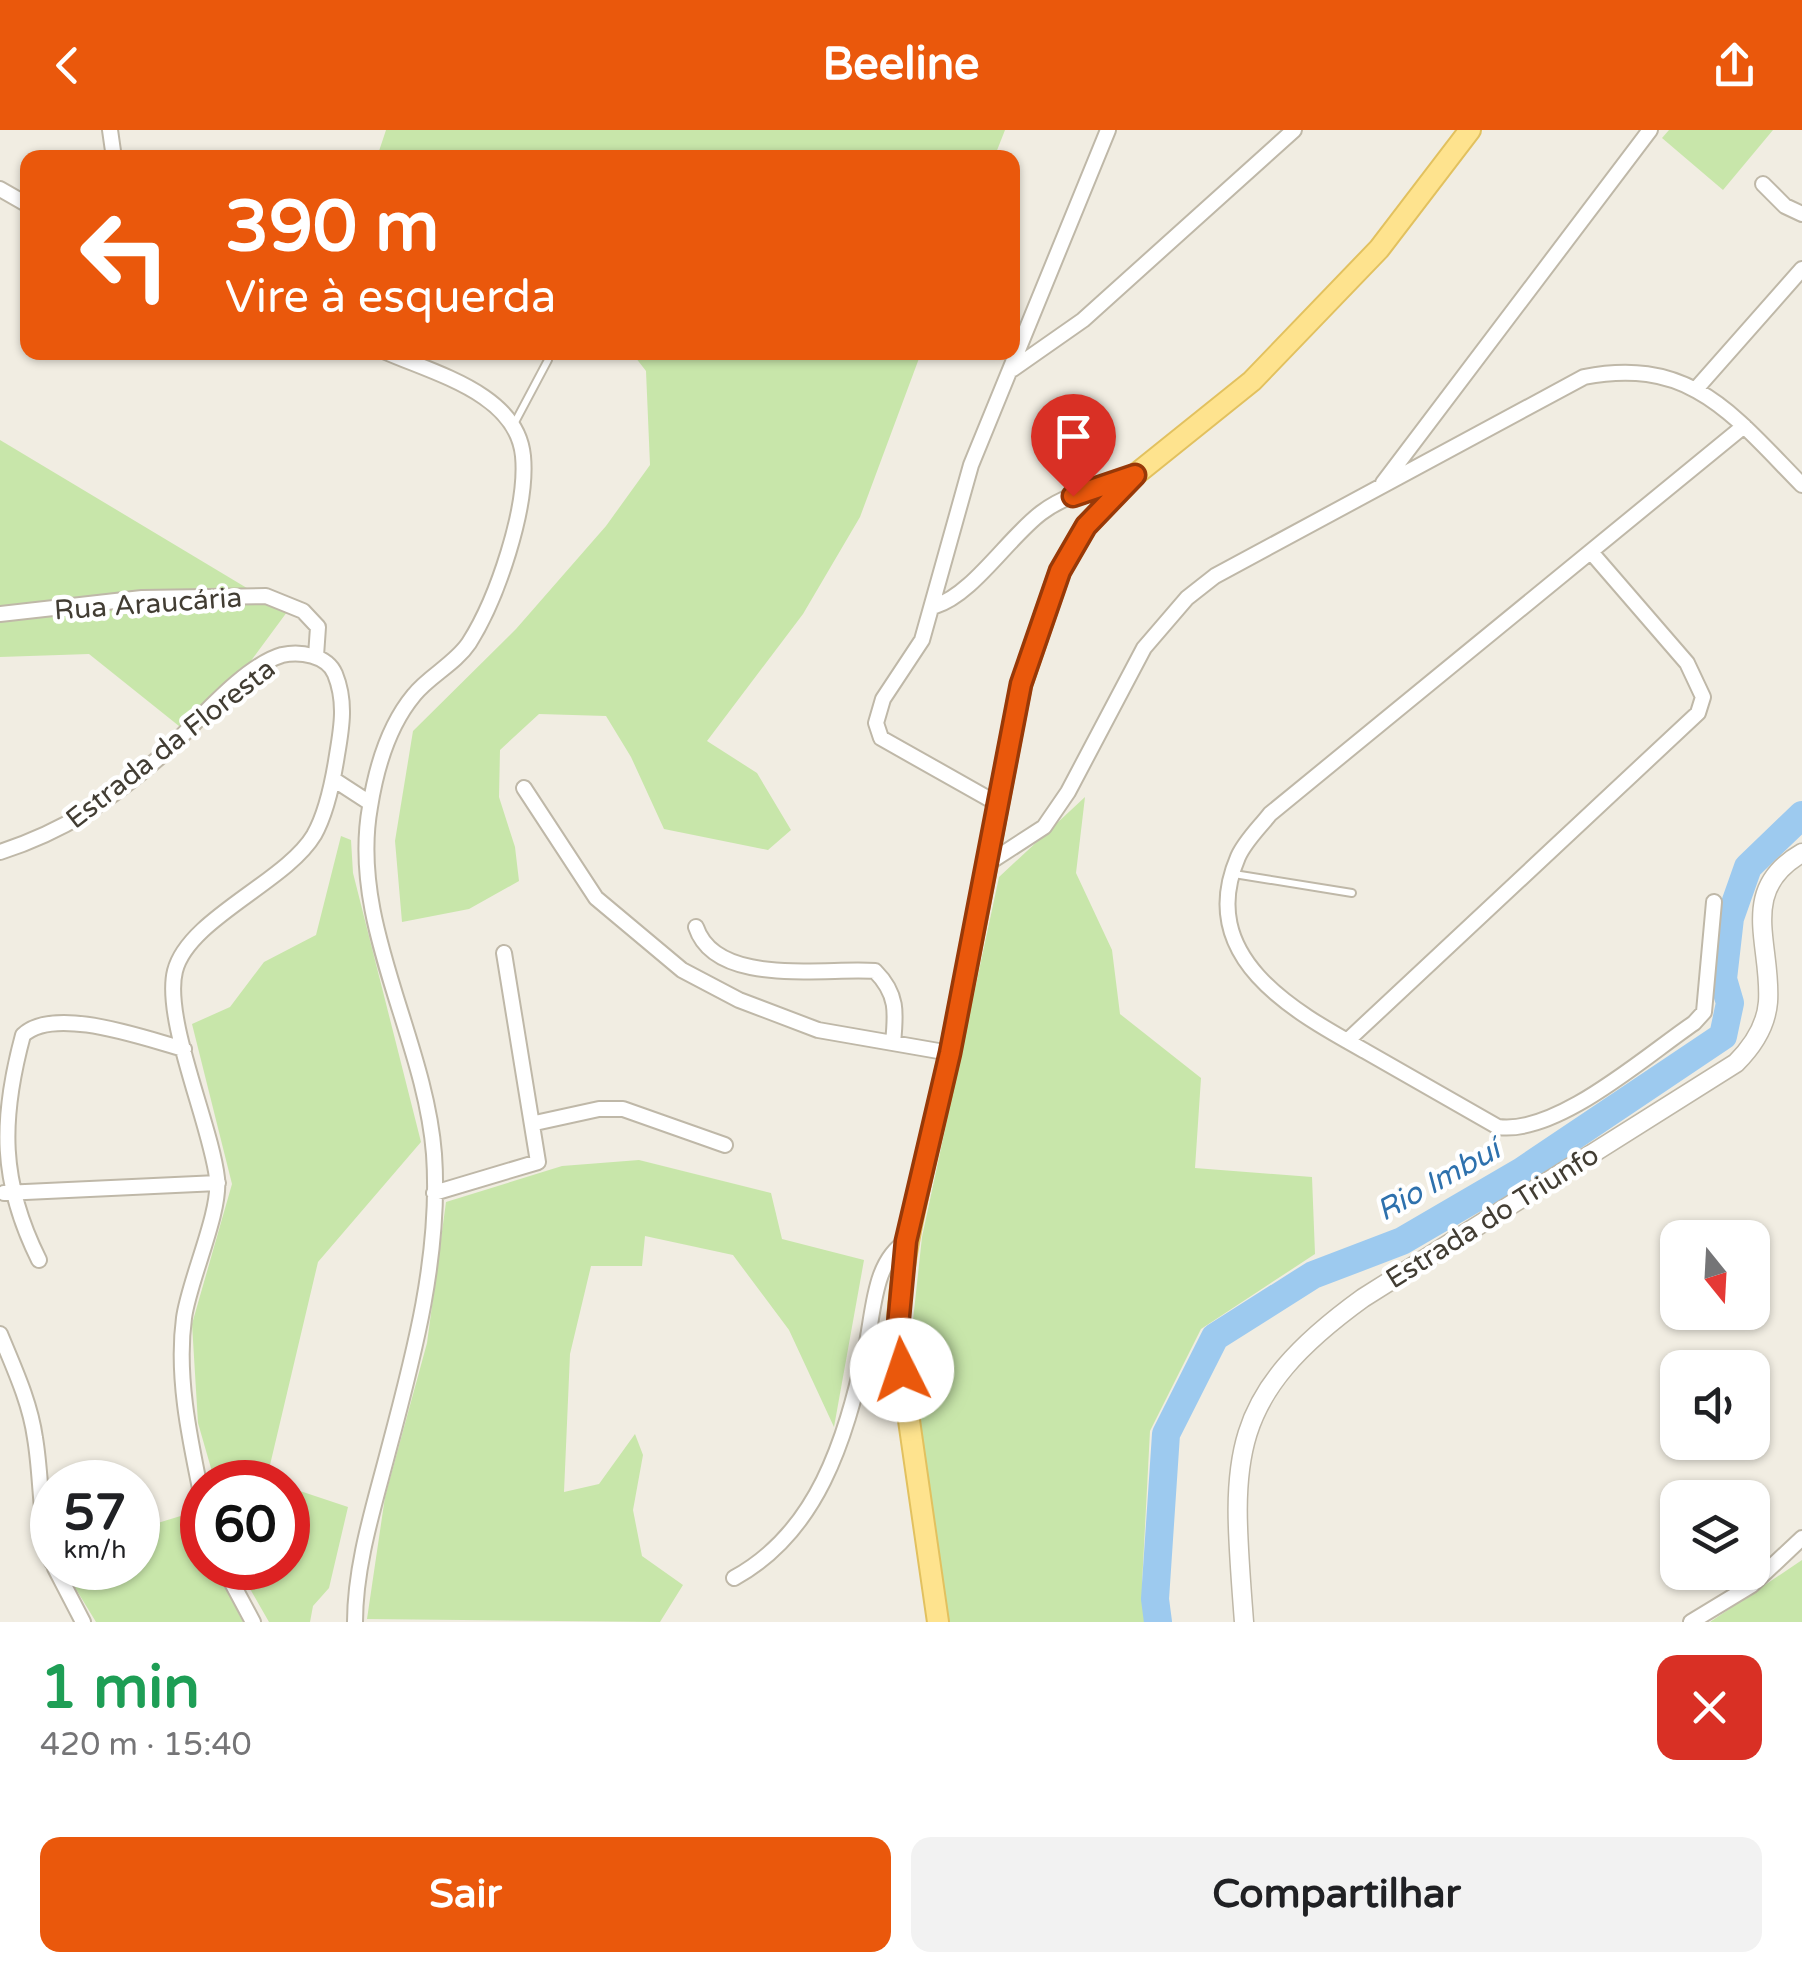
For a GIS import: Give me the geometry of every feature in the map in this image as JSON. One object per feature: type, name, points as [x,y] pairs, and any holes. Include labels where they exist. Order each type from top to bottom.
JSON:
[{"type":"main road","points":[[938,1622],[897,1337],[906,1241],[950,1053],[1021,684],[1060,571],[1086,526],[1135,475],[1252,381],[1379,250],[1470,130]]},
{"type":"street","points":[[1020,349],[1108,130]]},
{"type":"street","points":[[1012,369],[1083,320],[1294,130]]},
{"type":"street","points":[[1376,491],[1650,130]]},
{"type":"street","points":[[1763,184],[1784,206],[1802,214]]},
{"type":"street","points":[[1696,389],[1802,269]]},
{"type":"street","points":[[355,1622],[373,1510],[418,1340],[434,1194],[434,1150],[411,1044],[366,876],[370,803],[388,739],[414,695],[467,646],[500,574],[522,491],[523,454],[506,412],[488,399],[403,360]]},
{"type":"street","points":[[998,804],[877,732],[884,699],[922,640],[935,606],[971,465],[1016,360]]},
{"type":"street","points":[[987,864],[1044,826],[1068,792],[1144,648],[1187,598],[1215,576],[1584,377],[1624,369],[1664,375],[1696,389],[1744,426],[1802,485]]},
{"type":"street","points":[[1714,902],[1704,1012],[1694,1023],[1550,1120],[1516,1129],[1498,1126],[1312,1024],[1272,994],[1243,956],[1228,919],[1232,874],[1240,852],[1270,814],[1744,426]]},
{"type":"street","points":[[935,606],[956,597],[1004,544],[1044,510],[1135,475]]},
{"type":"street","points":[[1347,1041],[1698,713],[1703,697],[1688,663],[1591,552]]},
{"type":"street","name":"Rua Araucária","points":[[0,614],[142,598],[266,596],[303,612],[318,627],[316,656]]},
{"type":"street","name":"Estrada da Floresta","points":[[0,852],[66,828],[110,797],[252,672],[286,654],[316,656],[332,668],[344,700],[333,779],[314,834],[299,853],[186,951],[175,971],[184,1049],[218,1182],[184,1318],[187,1422],[194,1460]]},
{"type":"street","points":[[333,779],[370,803]]},
{"type":"street","points":[[524,788],[596,898],[682,970],[738,1000],[818,1030],[950,1053]]},
{"type":"street","name":"Estrada do Triunfo","points":[[1244,1622],[1235,1490],[1241,1455],[1267,1389],[1317,1332],[1363,1298],[1736,1064],[1754,1045],[1768,1002],[1761,913],[1766,892],[1774,875],[1802,854]]},
{"type":"street","points":[[696,927],[711,951],[770,972],[876,971],[890,985],[896,1004],[893,1043]]},
{"type":"street","points":[[434,1194],[538,1162],[535,1124],[504,952]]},
{"type":"street","points":[[39,1260],[4,1194],[2,1120],[7,1080],[23,1035],[32,1026],[84,1024],[184,1049]]},
{"type":"street","points":[[535,1124],[599,1109],[623,1109],[725,1145]]},
{"type":"street","points":[[4,1194],[218,1182]]},
{"type":"street","points":[[734,1578],[772,1551],[813,1504],[836,1454],[865,1355],[882,1271],[891,1250],[906,1241]]},
{"type":"street","points":[[0,1334],[20,1382],[37,1460]]},
{"type":"street","points":[[1691,1622],[1752,1585],[1802,1538]]},
{"type":"street","points":[[67,1590],[83,1622]]},
{"type":"street","points":[[236,1590],[253,1622]]},
{"type":"lane","points":[[514,425],[548,360]]},
{"type":"lane","points":[[1232,874],[1352,892]]},
{"type":"green space","points":[[386,130],[1005,130],[997,150],[379,150]]},
{"type":"green space","points":[[1669,130],[1773,130],[1723,190],[1662,138]]},
{"type":"green space","points":[[637,360],[918,360],[860,517],[803,614],[707,741],[757,773],[791,830],[768,850],[664,829],[631,757],[606,716],[539,714],[500,750],[499,797],[515,847],[519,881],[469,909],[402,922],[395,841],[413,731],[516,629],[606,526],[650,465],[646,371]]},
{"type":"green space","points":[[0,440],[287,612],[194,738],[89,654],[0,657]]},
{"type":"green space","points":[[1085,797],[1076,873],[1112,950],[1120,1014],[1201,1078],[1195,1168],[1312,1177],[1315,1254],[1201,1329],[1150,1431],[1142,1584],[1145,1622],[947,1622],[910,1348],[922,1237],[999,877]]},
{"type":"green space","points":[[341,836],[351,840],[353,873],[421,1142],[318,1262],[271,1460],[209,1460],[198,1423],[192,1324],[232,1184],[192,1024],[230,1007],[264,962],[316,935]]},
{"type":"green space","points":[[639,1160],[771,1193],[782,1239],[864,1260],[834,1427],[789,1330],[733,1255],[645,1236],[642,1266],[591,1266],[570,1354],[564,1492],[599,1484],[635,1434],[643,1455],[633,1510],[642,1556],[683,1585],[660,1622],[367,1619],[385,1497],[427,1343],[446,1202],[562,1166]]},
{"type":"green space","points":[[310,1494],[348,1507],[329,1588],[313,1606],[310,1622],[269,1622],[251,1590],[310,1590]]},
{"type":"green space","points":[[180,1516],[180,1590],[227,1590],[243,1622],[96,1622],[76,1590],[160,1590],[160,1522]]},
{"type":"green space","points":[[1802,1560],[1802,1622],[1710,1622],[1757,1590],[1770,1590],[1770,1582]]},
{"type":"waterway","name":"Rio Imbuí","points":[[1158,1622],[1155,1599],[1166,1434],[1215,1337],[1313,1275],[1402,1241],[1522,1171],[1723,1036],[1730,1003],[1723,979],[1730,918],[1748,867],[1802,815]]},
{"type":"route","points":[[902,1370],[897,1337],[906,1241],[950,1053],[1021,684],[1060,571],[1086,526],[1135,475],[1073,496]]}]
